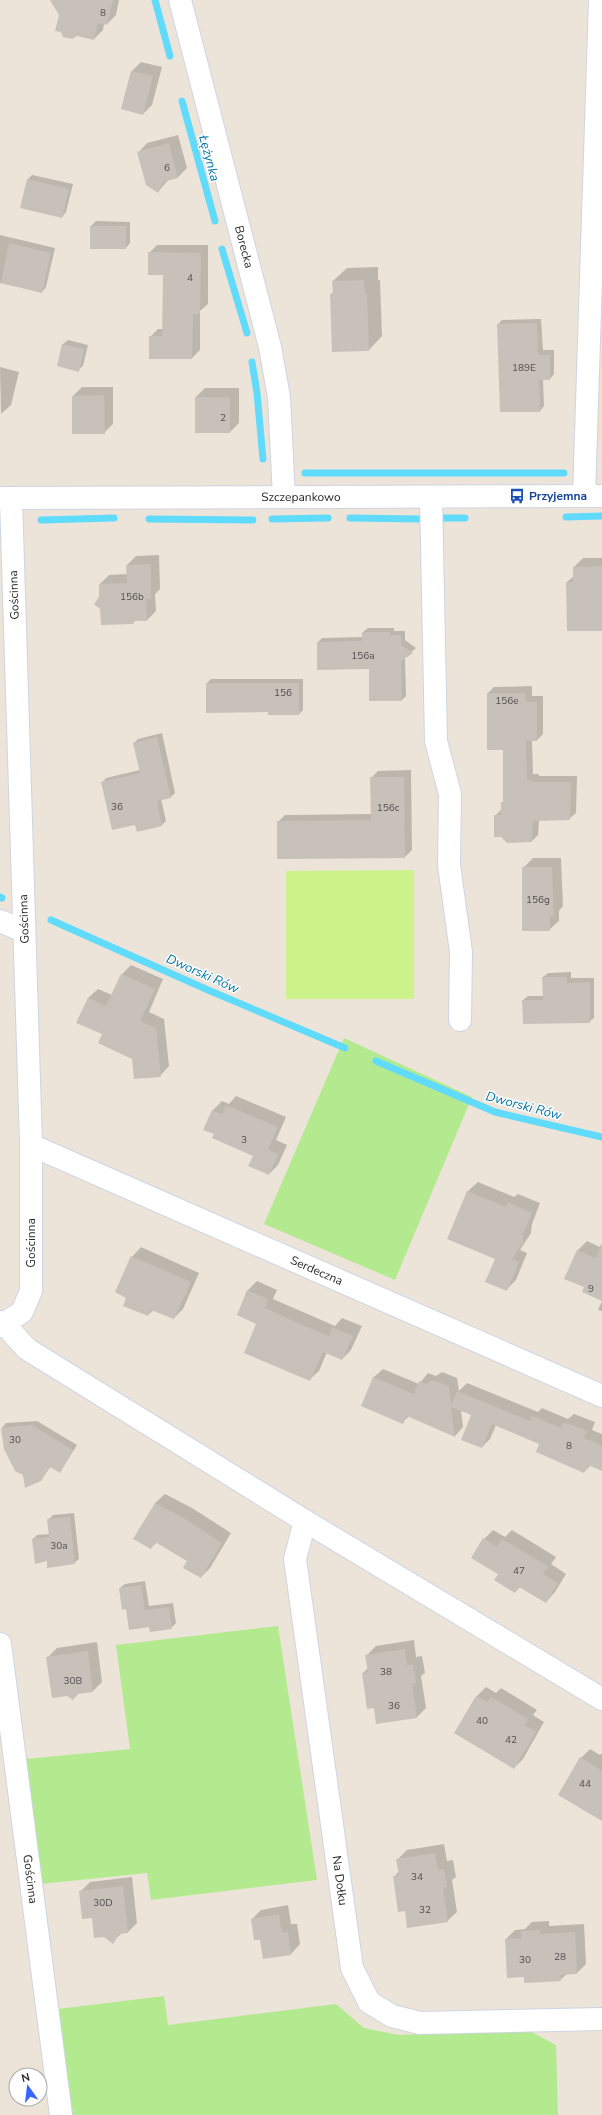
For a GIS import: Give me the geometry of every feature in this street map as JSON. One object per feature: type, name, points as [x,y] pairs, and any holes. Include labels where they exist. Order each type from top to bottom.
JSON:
[{"type":"street","name":"Borecka","points":[[180,0],[270,347],[279,397],[284,497]]},
{"type":"street","points":[[593,496],[600,0]]},
{"type":"street","name":"Szczepankowo","points":[[5,498],[593,496]]},
{"type":"street","points":[[430,497],[436,741],[450,794],[449,866],[461,952],[460,1020]]},
{"type":"street","name":"Gościnna","points":[[2,1324],[22,1312],[31,1291],[31,1145],[24,931],[5,498]]},
{"type":"street","points":[[0,921],[24,931]]},
{"type":"street","name":"Serdeczna","points":[[31,1145],[602,1396]]},
{"type":"street","points":[[2,1324],[27,1349],[305,1521],[602,1699]]},
{"type":"street","name":"Na Dołku","points":[[305,1521],[294,1559],[352,1968],[369,2002],[392,2016],[420,2023],[602,2020]]},
{"type":"street","name":"Gościnna","points":[[0,1644],[61,2115]]},
{"type":"shaded area","points":[[598,324],[602,325],[602,440],[594,439]]},
{"type":"green space","points":[[414,870],[414,999],[286,999],[286,871]]},
{"type":"green space","points":[[344,1038],[472,1097],[395,1280],[264,1224]]},
{"type":"green space","points":[[278,1626],[317,1880],[151,1900],[147,1873],[41,1884],[25,1759],[130,1749],[116,1645]]},
{"type":"green space","points":[[164,1996],[168,2025],[336,2004],[364,2028],[399,2035],[528,2030],[556,2045],[558,2115],[73,2115],[58,2009]]},
{"type":"building","points":[[50,0],[113,0],[107,25],[98,23],[94,40],[77,36],[72,39],[63,37],[61,32],[55,31],[59,15]]},
{"type":"building","points":[[131,71],[153,76],[143,115],[121,109]]},
{"type":"building","points":[[169,143],[178,178],[163,182],[158,193],[146,185],[137,152]]},
{"type":"building","points":[[27,179],[69,189],[62,218],[20,208]]},
{"type":"building","points":[[90,226],[126,226],[126,249],[90,249]]},
{"type":"building","points":[[9,243],[51,253],[42,293],[1,283]]},
{"type":"building","points":[[148,252],[201,253],[200,313],[193,315],[192,359],[149,359],[149,336],[162,336],[163,275],[148,275]]},
{"type":"building","points":[[364,280],[365,293],[367,293],[369,351],[332,352],[330,294],[333,294],[332,281]]},
{"type":"building","points":[[537,323],[538,355],[550,355],[550,380],[539,380],[540,412],[500,412],[497,324]]},
{"type":"building","points":[[62,344],[84,349],[79,372],[57,366]]},
{"type":"building","points":[[104,395],[105,434],[72,434],[72,396]]},
{"type":"building","points":[[195,397],[230,397],[230,433],[195,433]]},
{"type":"building","points":[[151,564],[151,599],[146,599],[147,621],[133,621],[134,624],[101,625],[100,609],[94,604],[99,597],[99,584],[127,583],[126,565]]},
{"type":"building","points":[[602,566],[602,631],[567,631],[566,582],[573,582],[573,567]]},
{"type":"building","points":[[362,632],[390,632],[390,635],[401,635],[401,645],[413,653],[401,661],[402,701],[369,701],[369,669],[317,670],[317,642],[362,641]]},
{"type":"building","points":[[206,683],[299,683],[299,715],[268,715],[268,712],[206,713]]},
{"type":"building","points":[[487,693],[525,693],[526,702],[537,702],[537,741],[526,741],[527,780],[533,780],[533,782],[571,782],[570,820],[533,821],[532,842],[507,843],[501,837],[494,837],[494,815],[501,815],[501,802],[503,802],[503,750],[487,750]]},
{"type":"building","points":[[157,737],[171,798],[157,801],[162,826],[137,832],[135,825],[112,830],[101,782],[140,773],[133,743]]},
{"type":"building","points":[[370,777],[404,777],[405,858],[277,859],[277,821],[371,820]]},
{"type":"building","points":[[522,867],[552,867],[554,917],[550,917],[550,931],[522,931]]},
{"type":"building","points":[[121,974],[155,989],[140,1021],[156,1028],[161,1077],[134,1079],[132,1059],[98,1043],[102,1034],[76,1023],[88,998],[106,1006]]},
{"type":"building","points":[[542,977],[567,977],[567,983],[590,982],[590,1023],[523,1024],[522,1000],[543,1000]]},
{"type":"building","points":[[226,1105],[278,1127],[268,1149],[278,1154],[269,1175],[248,1166],[253,1156],[212,1138],[214,1134],[203,1130],[212,1110],[222,1114]]},
{"type":"building","points":[[467,1191],[506,1207],[508,1202],[532,1213],[523,1234],[523,1243],[512,1259],[519,1262],[507,1291],[485,1282],[495,1259],[447,1239]]},
{"type":"building","points":[[601,1244],[602,1301],[582,1292],[584,1287],[564,1279],[577,1250],[596,1258]]},
{"type":"building","points":[[131,1256],[191,1282],[174,1319],[151,1310],[148,1316],[123,1306],[126,1298],[115,1292]]},
{"type":"building","points":[[247,1290],[268,1299],[265,1308],[300,1324],[329,1336],[332,1327],[353,1336],[342,1360],[323,1352],[310,1381],[244,1353],[256,1324],[237,1315]]},
{"type":"building","points":[[373,1377],[414,1394],[419,1381],[427,1384],[432,1380],[449,1386],[451,1406],[457,1391],[530,1421],[532,1416],[561,1428],[564,1422],[587,1431],[584,1438],[602,1446],[602,1471],[588,1465],[584,1473],[536,1452],[539,1444],[492,1424],[482,1448],[461,1440],[471,1415],[451,1407],[455,1437],[407,1416],[403,1424],[361,1406]]},
{"type":"building","points":[[32,1425],[73,1450],[60,1473],[50,1467],[41,1481],[25,1488],[23,1475],[15,1471],[4,1449],[1,1428]]},
{"type":"building","points":[[155,1503],[182,1517],[222,1543],[201,1578],[183,1568],[187,1561],[155,1542],[151,1549],[133,1539]]},
{"type":"building","points":[[70,1517],[75,1564],[47,1568],[47,1561],[35,1564],[32,1539],[49,1537],[47,1519]]},
{"type":"building","points":[[483,1538],[497,1547],[502,1539],[548,1566],[543,1574],[558,1583],[546,1603],[519,1587],[515,1593],[494,1580],[498,1574],[471,1558]]},
{"type":"building","points":[[141,1585],[145,1610],[169,1607],[172,1629],[150,1632],[149,1627],[129,1630],[126,1609],[122,1610],[119,1588]]},
{"type":"building","points":[[405,1649],[407,1665],[413,1665],[416,1683],[412,1684],[417,1718],[376,1724],[374,1708],[367,1709],[362,1673],[368,1672],[365,1655]]},
{"type":"building","points":[[88,1651],[93,1692],[78,1694],[73,1700],[67,1696],[52,1698],[46,1657]]},
{"type":"building","points":[[476,1696],[487,1702],[491,1697],[528,1719],[525,1725],[536,1732],[514,1769],[454,1733]]},
{"type":"building","points":[[580,1757],[602,1771],[602,1821],[558,1795]]},
{"type":"building","points":[[435,1853],[438,1870],[444,1869],[447,1887],[443,1888],[448,1922],[407,1928],[405,1911],[398,1912],[393,1876],[399,1875],[396,1859]]},
{"type":"building","points":[[123,1886],[128,1933],[119,1934],[113,1944],[104,1937],[94,1938],[92,1918],[82,1919],[79,1891]]},
{"type":"building","points":[[279,1914],[282,1933],[288,1932],[291,1955],[263,1959],[260,1940],[254,1940],[251,1919]]},
{"type":"building","points":[[540,1930],[540,1934],[575,1932],[577,1974],[560,1975],[561,1981],[546,1982],[524,1983],[524,1977],[507,1978],[505,1939],[522,1938],[521,1931]]},
{"type":"waterway","name":"Łężynka","points":[[155,0],[170,56]]},
{"type":"waterway","name":"Łężynka","points":[[182,101],[215,221]]},
{"type":"waterway","name":"Łężynka","points":[[222,249],[247,333]]},
{"type":"waterway","name":"Łężynka","points":[[252,362],[257,393],[263,459]]},
{"type":"waterway","points":[[305,473],[564,473]]},
{"type":"waterway","points":[[566,517],[602,516]]},
{"type":"waterway","points":[[41,520],[114,518]]},
{"type":"waterway","points":[[272,519],[328,518]]},
{"type":"waterway","points":[[350,518],[419,519]]},
{"type":"waterway","points":[[442,518],[465,518]]},
{"type":"waterway","points":[[149,519],[253,520]]},
{"type":"waterway","name":"Dworski Rów","points":[[51,920],[208,990],[345,1048]]},
{"type":"waterway","name":"Dworski Rów","points":[[376,1061],[495,1112],[602,1137]]},
{"type":"place","name":"Przyjemna","points":[[517,496]]}]
